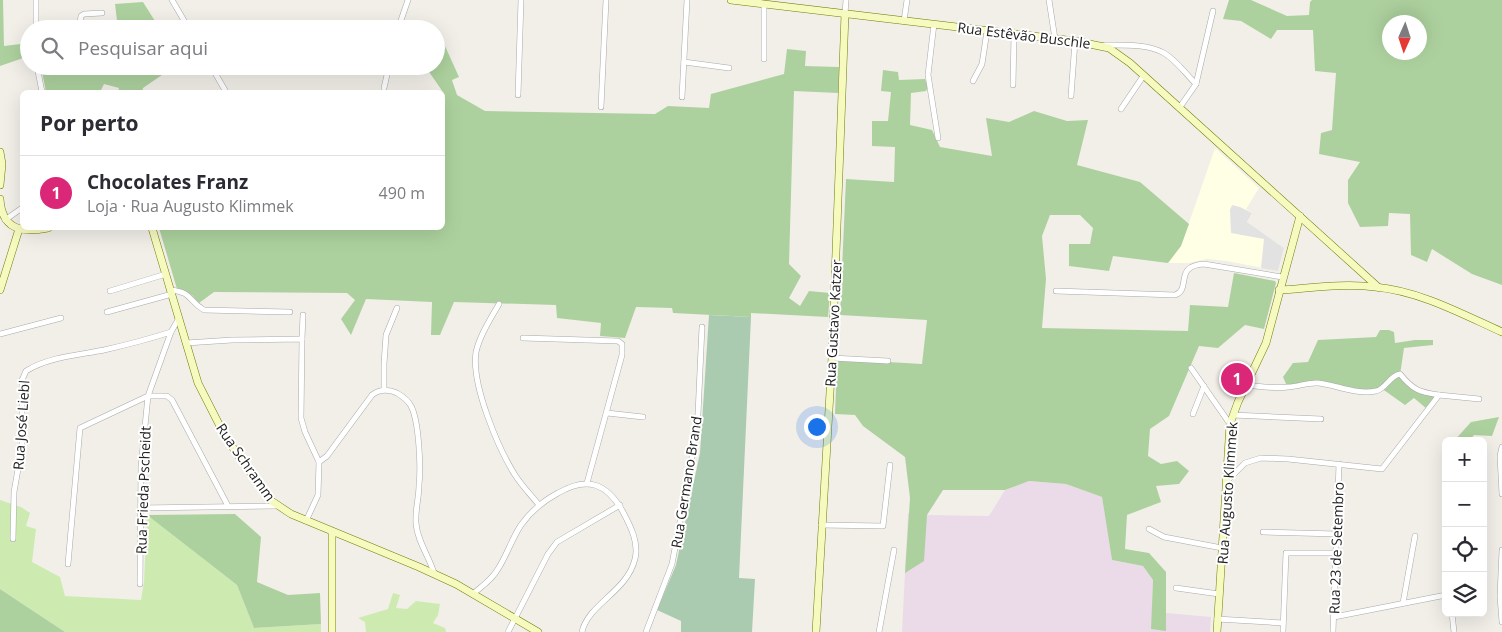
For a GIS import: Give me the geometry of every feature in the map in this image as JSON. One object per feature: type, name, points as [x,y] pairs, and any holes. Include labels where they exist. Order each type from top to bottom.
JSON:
[{"type":"street","points":[[36,0],[36,20]]},
{"type":"street","points":[[172,0],[184,20]]},
{"type":"street","points":[[401,20],[408,0]]},
{"type":"street","points":[[518,95],[521,0]]},
{"type":"street","points":[[601,107],[606,0]]},
{"type":"street","points":[[682,97],[687,0]]},
{"type":"street","name":"Rua Estêvão Buschle","points":[[731,0],[1100,45],[1117,53],[1144,75],[1378,287]]},
{"type":"street","points":[[845,14],[846,0]]},
{"type":"street","points":[[904,21],[907,0]]},
{"type":"street","points":[[1049,0],[1055,39]]},
{"type":"street","points":[[764,4],[764,59]]},
{"type":"street","points":[[1180,107],[1196,84],[1213,11]]},
{"type":"street","points":[[80,20],[81,16],[84,14],[102,13]]},
{"type":"street","name":"Rua Gustavo Katzer","points":[[816,632],[832,358],[845,14]]},
{"type":"street","points":[[934,24],[928,75],[938,138]]},
{"type":"street","points":[[973,81],[982,64],[987,31]]},
{"type":"street","points":[[1013,85],[1014,34]]},
{"type":"street","points":[[1071,96],[1075,41]]},
{"type":"street","points":[[1100,45],[1136,46],[1161,52],[1170,58],[1196,84]]},
{"type":"street","points":[[684,62],[729,68]]},
{"type":"street","points":[[39,75],[42,90]]},
{"type":"street","points":[[216,75],[225,90]]},
{"type":"street","points":[[384,88],[387,75]]},
{"type":"street","points":[[1121,109],[1144,75]]},
{"type":"street","points":[[0,152],[2,164],[0,185]]},
{"type":"street","points":[[0,199],[5,220],[20,229],[0,290]]},
{"type":"street","points":[[5,220],[20,209]]},
{"type":"street","name":"Rua Augusto Klimmek","points":[[1217,632],[1230,424],[1245,385],[1266,343],[1282,277],[1300,216]]},
{"type":"street","name":"Rua Schramm","points":[[153,230],[196,378],[215,418],[260,487],[276,506],[306,521],[434,573],[474,593],[538,632]]},
{"type":"street","points":[[1056,291],[1175,296],[1181,292],[1188,269],[1192,266],[1204,264],[1282,277]]},
{"type":"street","points":[[1357,286],[1360,282],[1361,271]]},
{"type":"street","points":[[110,291],[166,274]]},
{"type":"street","points":[[1279,290],[1357,286],[1378,287],[1432,302],[1502,332]]},
{"type":"street","points":[[107,312],[179,291],[188,294],[204,310],[290,312]]},
{"type":"street","points":[[499,304],[478,345],[476,362],[478,380],[489,419],[506,459],[522,484],[539,505]]},
{"type":"street","points":[[384,390],[386,335],[388,326],[397,308]]},
{"type":"street","points":[[303,315],[301,418],[305,432],[319,462],[318,495],[306,521]]},
{"type":"street","points":[[0,334],[61,318]]},
{"type":"street","name":"Rua Frieda Pscheidt","points":[[140,584],[141,467],[148,396],[171,332],[179,318]]},
{"type":"street","name":"Rua Germano Brand","points":[[646,632],[672,564],[691,464],[698,414],[702,327]]},
{"type":"street","name":"Rua José Liebl","points":[[13,539],[14,492],[22,446],[22,380],[26,371],[58,359],[116,347],[171,332]]},
{"type":"street","points":[[523,338],[620,342],[622,344],[623,350],[587,483]]},
{"type":"street","points":[[186,343],[302,339]]},
{"type":"street","points":[[832,358],[888,361]]},
{"type":"street","points":[[1191,368],[1230,424]]},
{"type":"street","points":[[1245,385],[1286,388],[1321,383],[1339,389],[1374,392],[1381,389],[1393,377],[1400,374],[1411,387],[1419,392],[1479,399]]},
{"type":"street","points":[[1193,414],[1204,386]]},
{"type":"street","points":[[319,462],[330,451],[368,398],[376,392],[384,390],[398,394],[408,401],[415,418],[420,476],[416,515],[417,534],[429,556],[434,573]]},
{"type":"street","points":[[1226,482],[1239,467],[1256,459],[1288,459],[1382,469],[1439,395]]},
{"type":"street","points":[[68,564],[80,428],[148,396],[167,396],[172,400],[228,506]]},
{"type":"street","points":[[607,413],[643,417]]},
{"type":"street","points":[[1233,415],[1321,419]]},
{"type":"street","points":[[1502,447],[1500,456],[1502,494]]},
{"type":"street","name":"Rua 23 de Setembro","points":[[1333,632],[1339,464]]},
{"type":"street","points":[[821,525],[883,526],[890,465]]},
{"type":"street","points":[[474,593],[492,577],[522,525],[539,505],[566,488],[579,483],[587,483],[608,491],[620,506],[631,528],[636,552],[634,563],[621,586],[591,614],[582,632]]},
{"type":"street","points":[[141,508],[276,506]]},
{"type":"street","points":[[508,632],[548,554],[557,542],[620,506]]},
{"type":"street","points":[[1149,529],[1164,537],[1222,548]]},
{"type":"street","points":[[332,532],[332,632]]},
{"type":"street","points":[[1263,532],[1337,534]]},
{"type":"street","points":[[1403,603],[1415,536]]},
{"type":"street","points":[[879,632],[894,550]]},
{"type":"street","points":[[1502,550],[1500,596],[1502,622]]},
{"type":"street","points":[[1283,632],[1286,553],[1336,553]]},
{"type":"street","points":[[1176,588],[1219,594]]},
{"type":"street","points":[[1334,617],[1442,595]]},
{"type":"street","points":[[1452,617],[1454,632]]},
{"type":"street","points":[[1218,619],[1283,623]]},
{"type":"shaded area","points":[[1215,148],[1259,188],[1246,209],[1252,213],[1247,222],[1284,248],[1278,271],[1207,259],[1188,263],[1168,263],[1181,246]]},
{"type":"shaded area","points":[[1232,205],[1252,213],[1247,222],[1284,248],[1278,271],[1261,268],[1264,239],[1231,233],[1230,210]]},
{"type":"shaded area","points":[[709,315],[751,317],[739,578],[755,579],[752,632],[681,632],[681,621],[657,610],[676,565],[700,453]]},
{"type":"shaded area","points":[[1029,481],[1066,484],[1102,497],[1112,560],[1143,566],[1153,580],[1152,608],[1166,630],[1166,613],[1211,617],[1210,632],[902,632],[908,513],[989,516],[1005,490]]},
{"type":"green space","points":[[0,0],[3,0],[4,46],[20,44],[20,59],[0,66]]},
{"type":"green space","points":[[1229,0],[1251,0],[1287,16],[1309,15],[1310,2],[1312,0],[1502,0],[1502,285],[1472,274],[1432,249],[1427,262],[1411,255],[1410,214],[1389,213],[1388,226],[1360,227],[1348,203],[1348,180],[1360,162],[1319,154],[1321,133],[1332,130],[1336,73],[1315,71],[1313,30],[1277,30],[1271,39],[1241,21],[1223,19]]},
{"type":"green space","points":[[143,2],[154,20],[117,20],[115,4]]},
{"type":"green space","points":[[445,46],[459,77],[452,80],[457,95],[485,111],[655,114],[668,106],[709,108],[711,94],[784,74],[787,49],[806,51],[805,66],[839,67],[838,93],[794,91],[789,264],[801,276],[789,298],[800,306],[809,291],[830,293],[828,317],[751,313],[751,317],[673,313],[672,308],[636,307],[625,338],[600,336],[601,323],[557,318],[556,305],[454,302],[440,335],[431,335],[432,302],[366,299],[351,335],[341,319],[355,300],[347,293],[214,292],[199,303],[192,295],[177,289],[160,230],[445,230],[445,90],[442,90],[431,75],[445,75]]},
{"type":"green space","points":[[883,70],[898,72],[899,80],[925,79],[928,87],[926,91],[911,93],[910,125],[932,130],[940,147],[992,156],[986,118],[1009,122],[1034,111],[1067,121],[1088,120],[1077,165],[1140,182],[1189,224],[1181,246],[1168,263],[1113,256],[1109,271],[1069,266],[1069,244],[1090,244],[1093,228],[1080,215],[1050,215],[1042,236],[1046,279],[1042,328],[1188,331],[1190,305],[1228,307],[1234,273],[1275,281],[1264,329],[1245,325],[1218,348],[1199,346],[1169,416],[1150,429],[1148,456],[1161,464],[1177,461],[1189,471],[1179,484],[1156,486],[1161,502],[1127,515],[1125,549],[1149,553],[1166,572],[1166,631],[1151,629],[1153,580],[1143,566],[1112,560],[1102,497],[1066,484],[1029,481],[1005,490],[943,490],[927,515],[924,561],[905,573],[910,498],[905,457],[863,426],[855,415],[835,414],[837,359],[922,364],[927,320],[840,315],[846,179],[894,182],[895,147],[872,146],[872,121],[888,121],[891,92],[881,91]]},
{"type":"green space","points":[[43,75],[162,75],[142,90],[118,90],[119,88],[104,84],[101,90],[46,90]]},
{"type":"green space","points":[[1380,330],[1394,332],[1395,343],[1433,340],[1433,345],[1404,348],[1400,375],[1408,385],[1416,390],[1437,396],[1427,409],[1414,398],[1405,405],[1381,388],[1365,390],[1321,382],[1287,386],[1283,377],[1293,363],[1308,362],[1318,340],[1376,337]]},
{"type":"green space","points":[[1499,417],[1492,436],[1474,435],[1472,437],[1458,437],[1471,422]]},
{"type":"green space","points":[[0,500],[21,507],[30,513],[26,526],[36,529],[32,562],[60,577],[65,596],[141,600],[144,582],[147,515],[237,585],[254,628],[321,624],[321,632],[65,632],[0,589]]},
{"type":"green space","points":[[235,514],[261,537],[257,582],[288,595],[320,593],[321,624],[254,628],[237,585],[147,515]]},
{"type":"green space","points":[[0,589],[65,632],[0,632]]},
{"type":"green space","points":[[393,593],[400,595],[396,608],[407,609],[416,601],[440,604],[438,615],[433,623],[445,628],[446,632],[366,632],[365,622],[358,618],[388,609]]},
{"type":"place","name":"Chocolates Franz","points":[[1237,379]]}]
